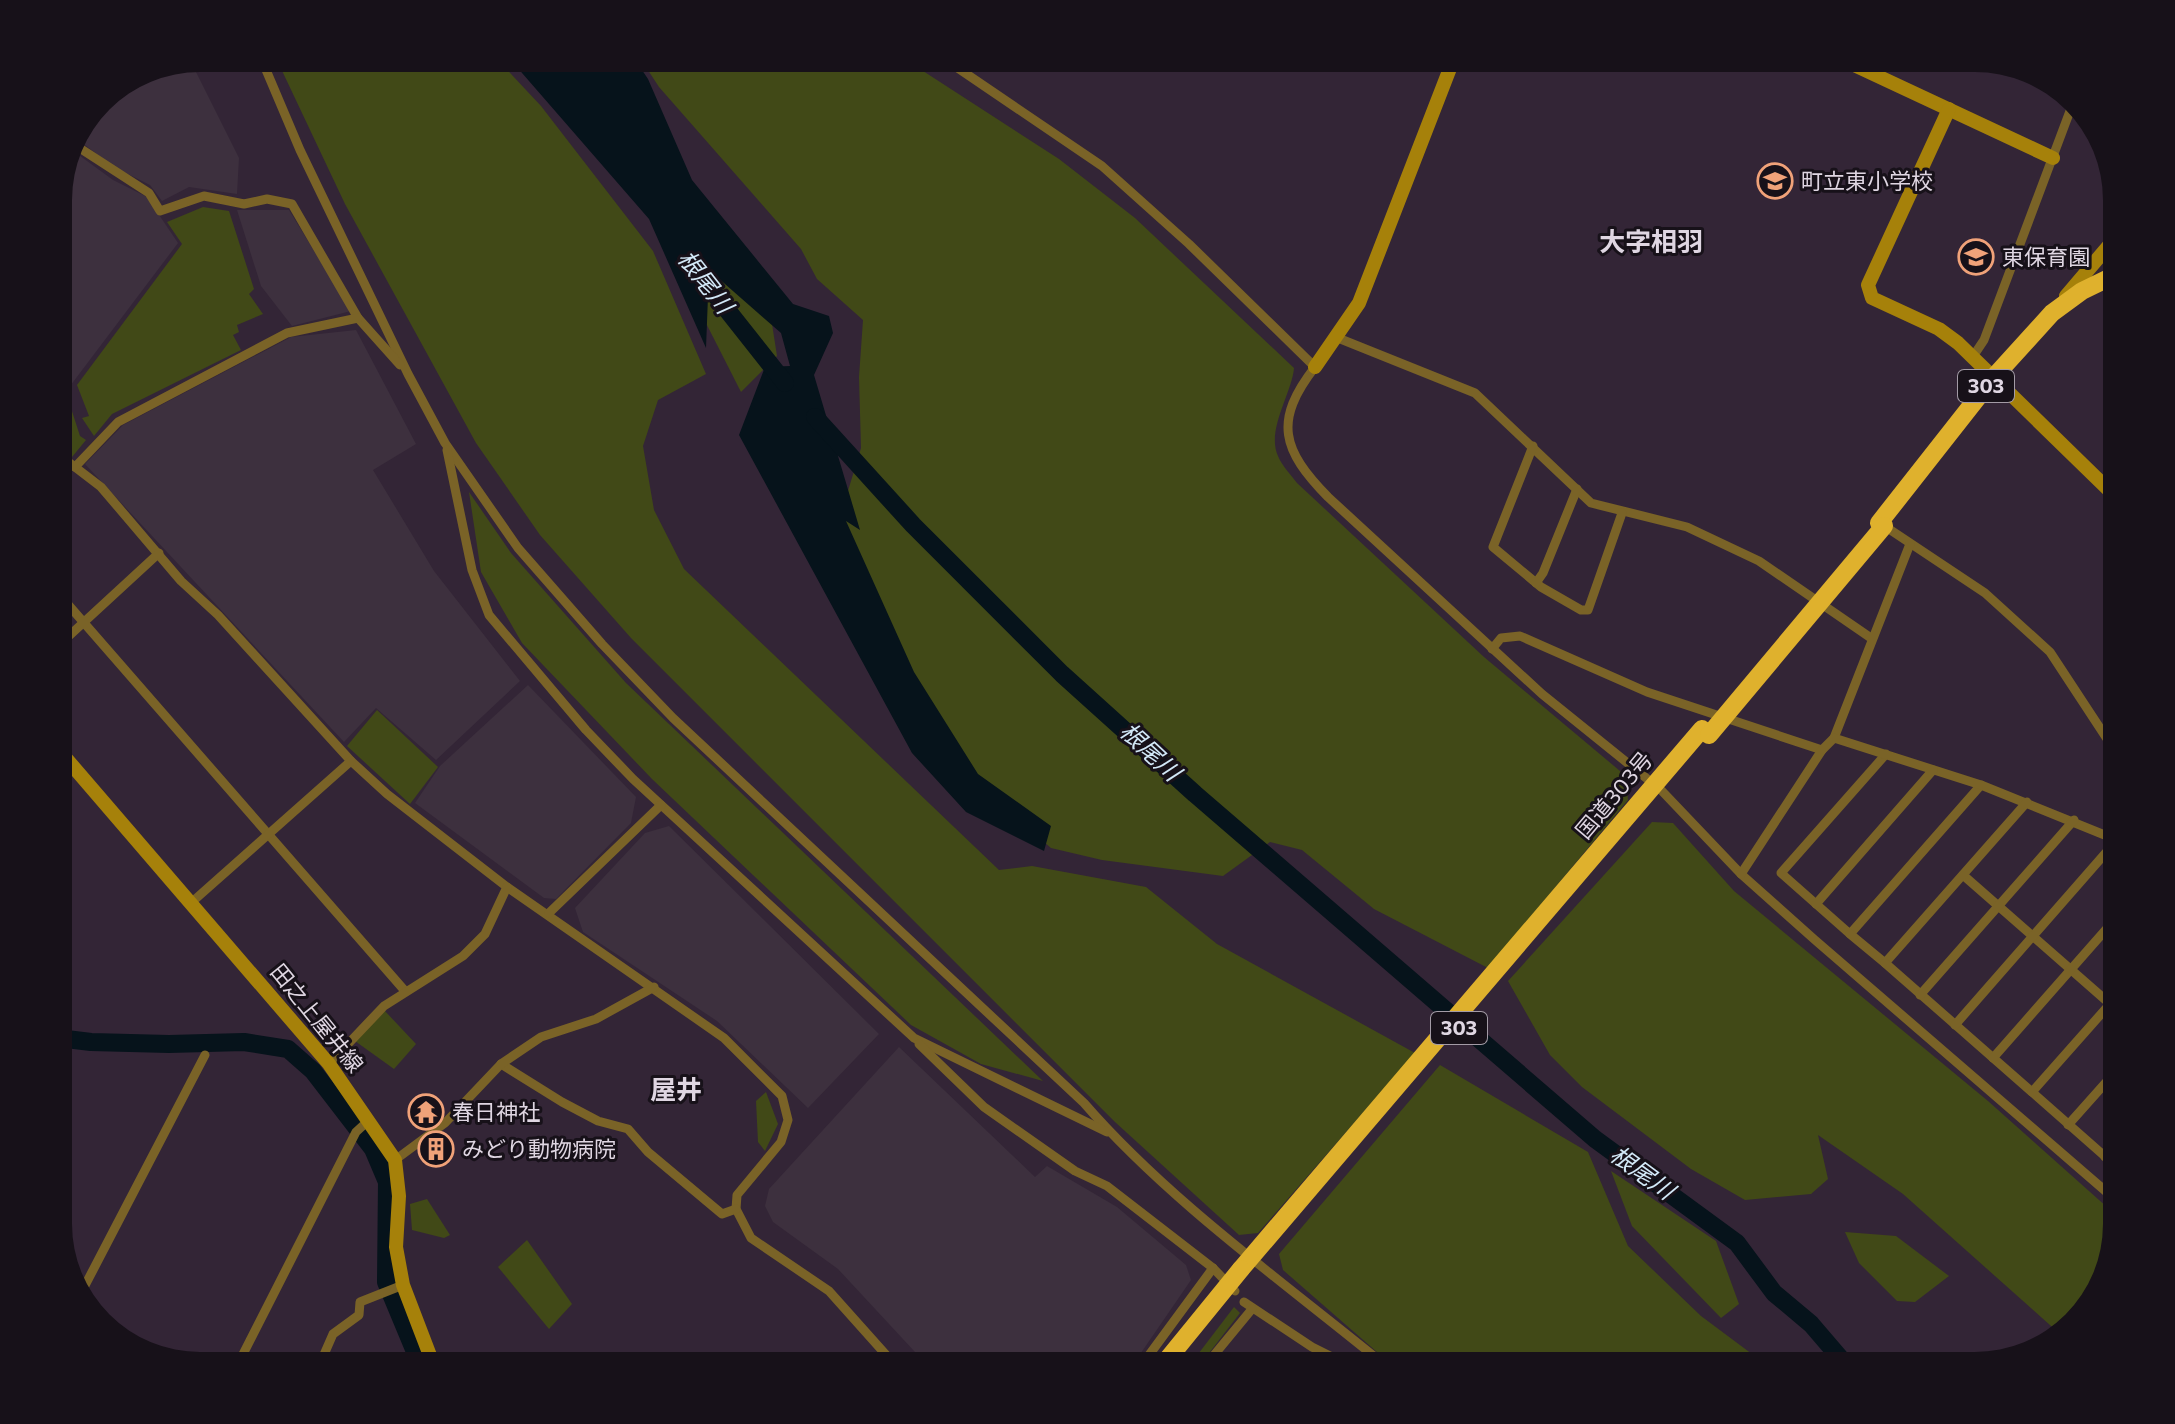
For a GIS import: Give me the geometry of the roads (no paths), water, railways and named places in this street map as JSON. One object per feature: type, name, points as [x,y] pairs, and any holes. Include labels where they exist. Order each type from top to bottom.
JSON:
[{"type":"highway","name":"国道303号","points":[[1174,1352],[1882,525],[2052,313],[2082,291],[2103,281]]},
{"type":"highway","name":"国道303号","points":[[1996,381],[2059,320],[2103,292]]},
{"type":"highway","name":"国道303号","points":[[1185,1352],[1256,1259]]},
{"type":"street","points":[[267,72],[300,150],[408,374],[445,443],[518,548],[602,644],[673,718],[1084,1103],[1110,1133],[1369,1352]]},
{"type":"street","points":[[964,72],[1102,166],[1179,234],[1315,367]]},
{"type":"street","points":[[1449,72],[1373,273],[1338,338],[1295,392],[1287,412],[1292,453],[1304,473],[1492,649],[1542,694],[1657,787],[1741,874],[2103,1189]]},
{"type":"street","points":[[1869,72],[2053,158]]},
{"type":"street","points":[[1949,109],[1868,285],[1872,298],[1939,329],[2103,484]]},
{"type":"street","points":[[1972,358],[1984,340],[2069,114]]},
{"type":"street","points":[[83,150],[149,193],[160,211],[204,196],[244,204],[267,199],[292,204],[358,318],[408,374]]},
{"type":"street","points":[[2052,313],[2103,253]]},
{"type":"street","points":[[75,467],[118,422],[245,355],[287,333],[358,318]]},
{"type":"street","points":[[1338,338],[1475,393],[1591,503],[1622,513],[1657,517],[1687,527],[1759,561],[1871,638]]},
{"type":"street","points":[[445,443],[472,570],[489,615],[586,730],[661,805],[914,1038],[984,1107],[1075,1171],[1107,1186],[1213,1268],[1235,1291]]},
{"type":"street","points":[[1533,446],[1493,547],[1536,583],[1581,610],[1588,610],[1622,513]]},
{"type":"street","points":[[72,465],[101,487],[351,761],[422,824],[724,1038],[782,1096],[788,1120],[781,1142],[737,1195],[736,1209],[751,1238],[829,1291],[883,1352]]},
{"type":"street","points":[[1536,583],[1543,573],[1577,489]]},
{"type":"street","points":[[1882,525],[1985,593],[2050,652],[2103,733]]},
{"type":"street","points":[[1741,874],[1822,750],[1834,738],[1910,544]]},
{"type":"street","points":[[72,634],[159,553]]},
{"type":"street","points":[[72,609],[405,991]]},
{"type":"street","points":[[1492,649],[1501,638],[1520,636],[1647,692],[1822,750]]},
{"type":"street","points":[[1834,738],[1981,785],[2103,833]]},
{"type":"street","points":[[1886,754],[1781,873],[2103,1155]]},
{"type":"street","points":[[192,902],[351,761]]},
{"type":"street","name":"田之上屋井線","points":[[72,765],[329,1064],[395,1160],[399,1196],[395,1287],[427,1352]]},
{"type":"street","points":[[1816,904],[1933,770]]},
{"type":"street","points":[[1850,934],[1981,785]]},
{"type":"street","points":[[1885,963],[2027,802]]},
{"type":"street","points":[[549,913],[661,805]]},
{"type":"street","points":[[1920,995],[2074,820]]},
{"type":"street","points":[[1955,1025],[2103,856]]},
{"type":"street","points":[[1963,875],[2070,970],[2103,994]]},
{"type":"street","points":[[329,1064],[384,1006],[463,956],[485,934],[507,887]]},
{"type":"street","points":[[1993,1058],[2103,933]]},
{"type":"street","points":[[395,1160],[445,1123],[501,1064],[541,1037],[596,1019],[654,987]]},
{"type":"street","points":[[2032,1092],[2103,1016]]},
{"type":"street","points":[[914,1038],[1110,1133]]},
{"type":"street","points":[[86,1283],[205,1055]]},
{"type":"street","points":[[501,1064],[574,1109],[628,1129],[648,1152],[722,1214],[736,1209]]},
{"type":"street","points":[[2068,1125],[2103,1086]]},
{"type":"street","points":[[244,1352],[356,1132],[368,1121]]},
{"type":"street","points":[[1151,1352],[1213,1268]]},
{"type":"street","points":[[325,1352],[333,1334],[359,1315],[360,1302],[395,1287]]},
{"type":"street","points":[[1215,1352],[1248,1305],[1322,1352]]},
{"type":"water","points":[[521,72],[643,72],[692,180],[793,304],[829,316],[833,333],[814,375],[860,530],[846,521],[914,672],[978,774],[1051,826],[1044,851],[966,812],[912,753],[739,435],[765,367],[790,366],[781,333],[709,270],[706,348],[649,219]]},
{"type":"waterway","name":"根尾川","points":[[694,268],[785,383]]},
{"type":"waterway","name":"根尾川","points":[[815,417],[913,525],[1062,674],[1195,794],[1595,1139],[1737,1243],[1774,1293],[1811,1324],[1835,1352]]},
{"type":"waterway","points":[[72,1040],[169,1044],[244,1042],[288,1049],[313,1071],[373,1149],[387,1182],[386,1282],[415,1352]]},
{"type":"place","name":"町立東小学校","points":[[1775,181]]},
{"type":"place","name":"東保育園","points":[[1976,257]]},
{"type":"place","name":"春日神社","points":[[426,1112]]},
{"type":"place","name":"みどり動物病院","points":[[436,1149]]},
{"type":"district","name":"大字相羽","points":[[1651,242]]},
{"type":"district","name":"屋井","points":[[676,1090]]}]
